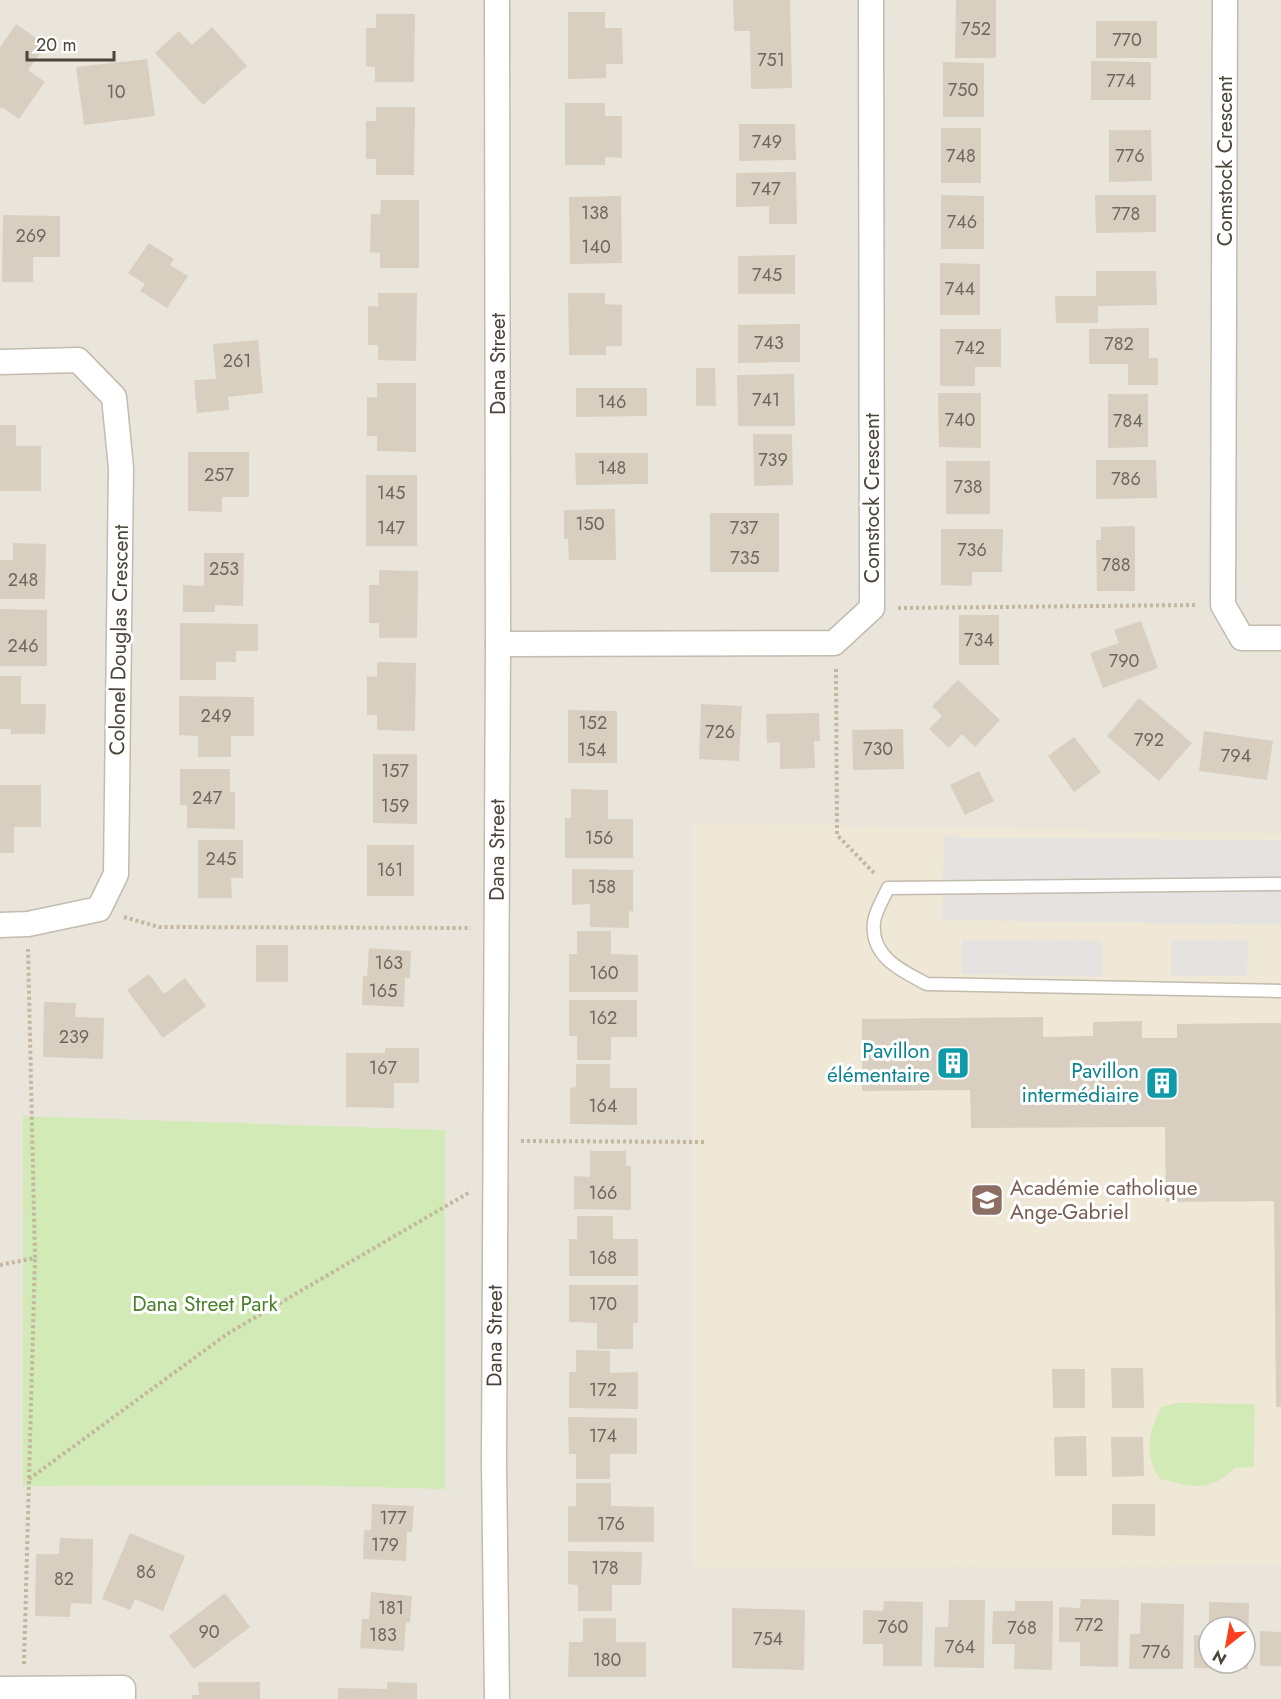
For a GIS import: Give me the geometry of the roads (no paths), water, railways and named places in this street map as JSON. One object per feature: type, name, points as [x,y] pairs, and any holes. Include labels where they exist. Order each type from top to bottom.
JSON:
[{"type":"street","name":"Dana Street","points":[[497,0],[498,644],[494,1463],[497,1699]]},
{"type":"street","name":"Comstock Crescent","points":[[498,644],[834,643],[872,608],[871,0]]},
{"type":"street","name":"Comstock Crescent","points":[[1225,0],[1223,605],[1242,638],[1281,638]]},
{"type":"street","name":"Colonel Douglas Crescent","points":[[0,362],[78,360],[114,396],[121,468],[116,873],[99,909],[28,924],[0,924]]},
{"type":"street","points":[[12,1689],[123,1688],[123,1699]]},
{"type":"lane","points":[[1281,884],[888,888],[874,922],[878,951],[898,969],[927,984],[1281,991]]},
{"type":"place","name":"Pavillon élémentaire","points":[[953,1063]]},
{"type":"place","name":"Pavillon intermédiaire","points":[[1162,1083]]},
{"type":"place","name":"Académie catholique Ange-Gabriel","points":[[987,1200]]},
{"type":"park label","name":"Dana Street Park","points":[[205,1304]]}]
